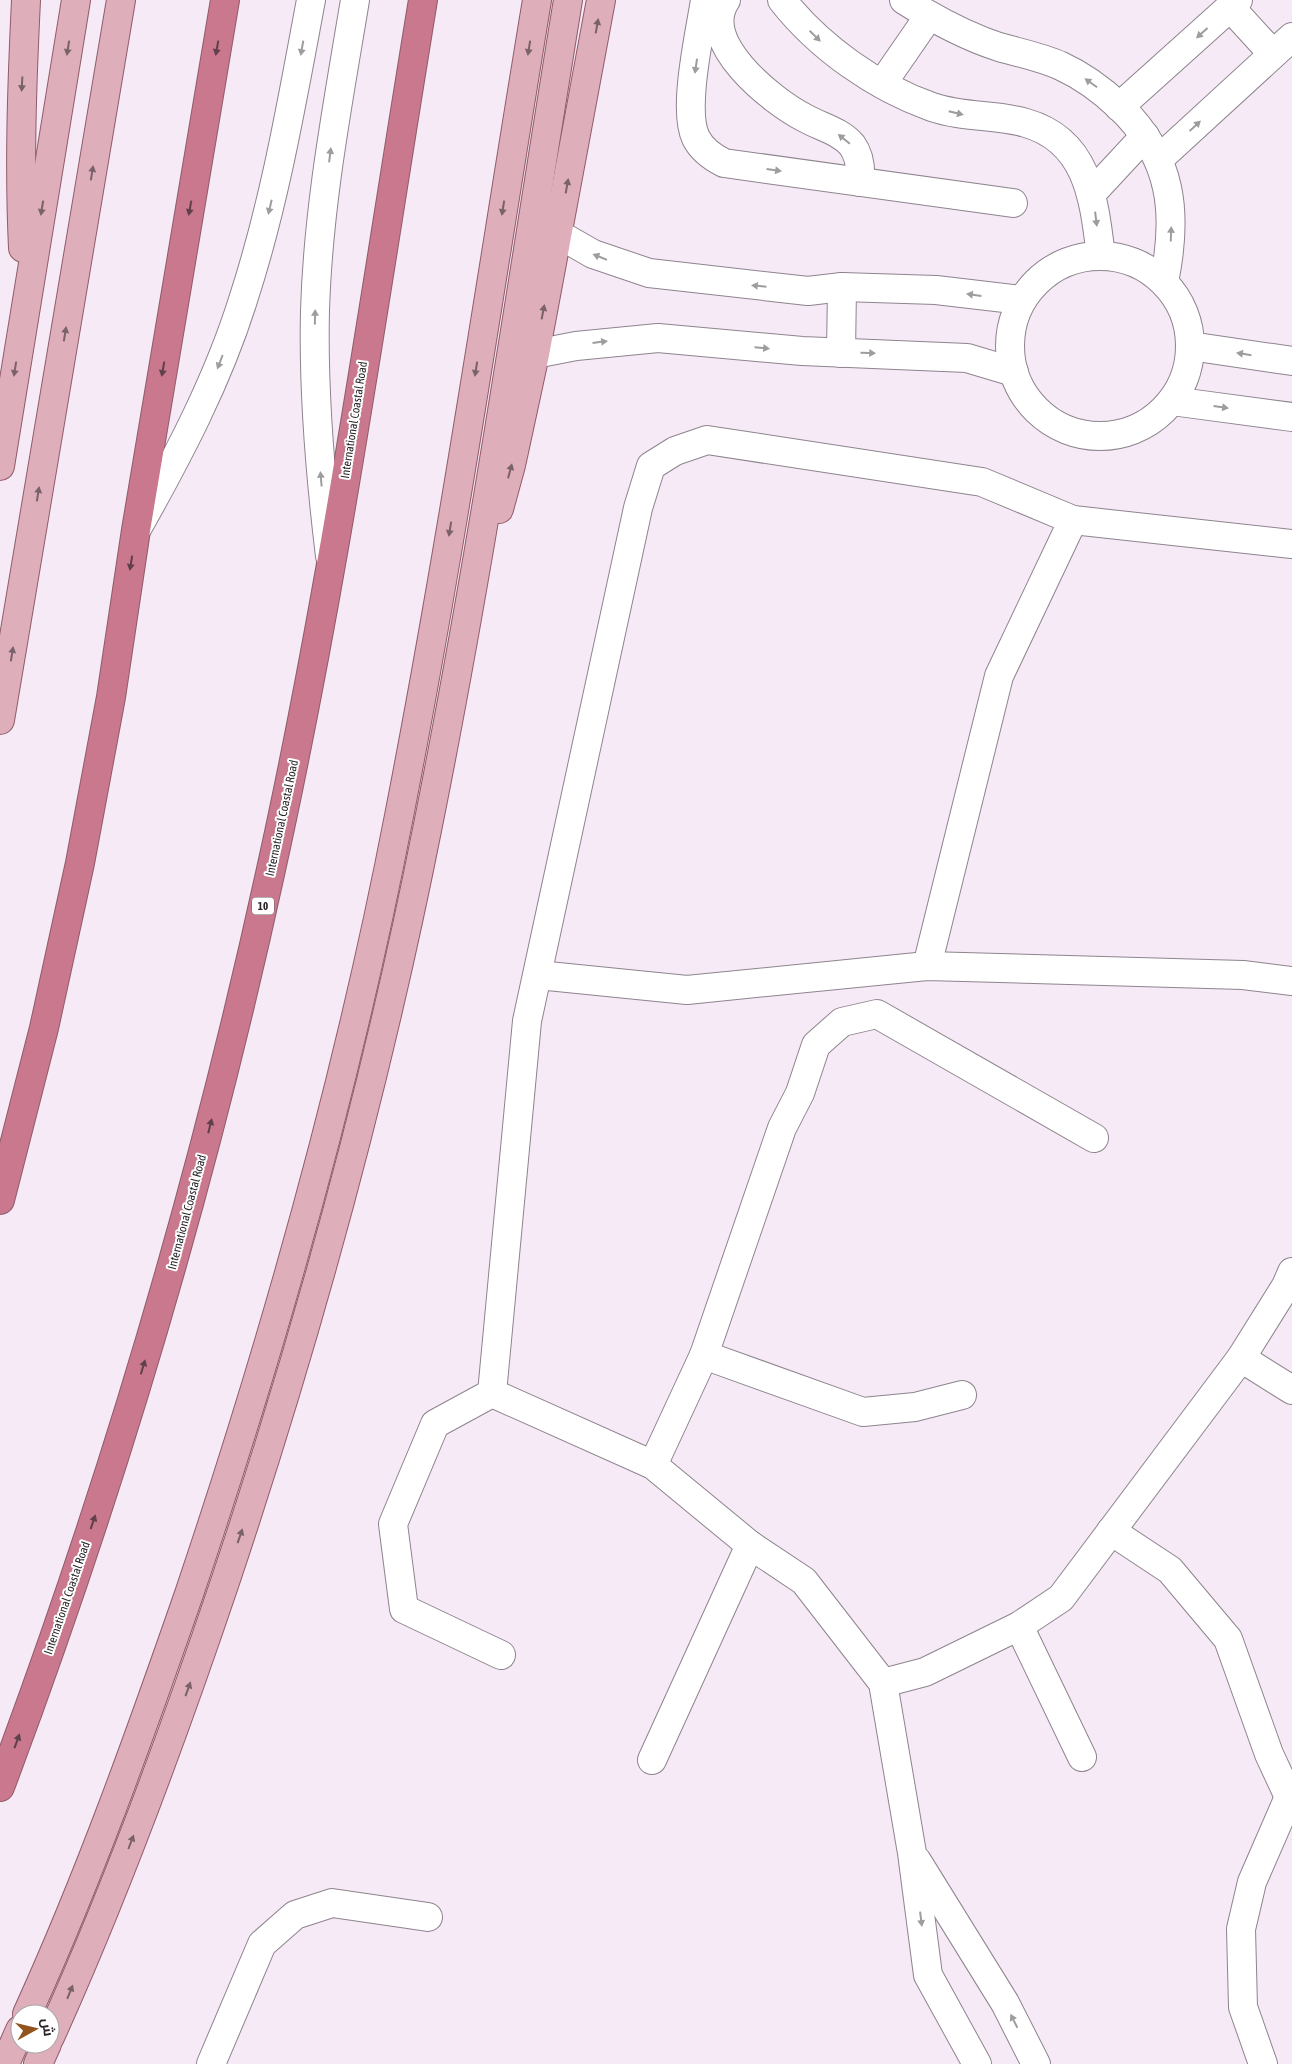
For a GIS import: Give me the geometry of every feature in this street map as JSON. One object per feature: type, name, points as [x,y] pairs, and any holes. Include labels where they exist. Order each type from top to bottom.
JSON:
[{"type":"highway","points":[[0,1200],[44,1028],[80,863],[111,697],[136,530],[225,0]]},
{"type":"highway","name":"International Coastal Road","points":[[0,1787],[56,1635],[106,1485],[153,1334],[196,1181],[235,1028],[271,874],[302,718],[330,562],[423,0]]},
{"type":"main road","points":[[26,0],[21,178],[26,301]]},
{"type":"main road","points":[[0,466],[3,421],[26,301],[76,0]]},
{"type":"main road","points":[[0,720],[121,0]]},
{"type":"main road","points":[[31,2004],[103,1830],[164,1665],[221,1499],[273,1331],[320,1162],[372,944],[429,657],[537,0]]},
{"type":"main road","points":[[60,2013],[131,1841],[193,1676],[250,1509],[302,1340],[349,1170],[391,999],[428,826],[460,653],[568,0]]},
{"type":"main road","points":[[460,653],[511,465],[535,354],[601,0]]},
{"type":"street","points":[[136,530],[189,431],[213,380],[243,301],[266,220],[286,137],[311,0]]},
{"type":"street","points":[[330,562],[320,478],[316,414],[315,310],[321,226],[331,143],[355,0]]},
{"type":"street","points":[[705,0],[710,39],[756,83],[778,101],[804,118],[844,137],[858,157],[860,182]]},
{"type":"street","points":[[726,0],[710,39],[689,112],[696,138],[703,148],[724,163],[1013,203]]},
{"type":"street","points":[[782,0],[820,41],[850,64],[882,84],[932,107],[958,114],[1026,123],[1044,131],[1061,143],[1074,157],[1085,174],[1092,192],[1100,256]]},
{"type":"street","points":[[904,0],[929,16],[964,34],[1062,67],[1087,81],[1119,107],[1152,148],[1166,182],[1171,231],[1164,282]]},
{"type":"street","points":[[1092,192],[1152,148],[1283,45],[1234,4],[1119,107]]},
{"type":"street","points":[[882,84],[929,16]]},
{"type":"street","points":[[558,234],[593,254],[649,273],[808,291],[842,287],[936,290],[1022,300]]},
{"type":"street","points":[[1100,256],[1124,259],[1138,265],[1164,282],[1178,301],[1187,323],[1190,346],[1188,365],[1182,384],[1172,401],[1157,416],[1138,428],[1117,435],[1095,437],[1053,424],[1036,410],[1023,392],[1014,372],[1010,348],[1013,323],[1022,300],[1037,282],[1055,268],[1077,259],[1100,256]]},
{"type":"street","points":[[841,353],[842,287]]},
{"type":"street","points":[[535,354],[608,341],[658,338],[841,353],[967,358],[1014,372]]},
{"type":"street","points":[[1190,346],[1292,361]]},
{"type":"street","points":[[1172,401],[1292,416]]},
{"type":"street","points":[[492,1392],[527,1021],[638,508],[651,466],[675,451],[706,440],[982,482],[1072,520],[1292,544]]},
{"type":"street","points":[[927,966],[1000,676],[1072,520]]},
{"type":"street","points":[[538,974],[687,990],[927,966],[1243,975],[1292,981]]},
{"type":"street","points":[[653,1464],[704,1354],[779,1137],[800,1093],[816,1045],[842,1022],[877,1014],[1094,1138]]},
{"type":"street","points":[[883,1683],[925,1672],[1019,1626],[1061,1598],[1241,1358],[1286,1286],[1292,1272]]},
{"type":"street","points":[[704,1354],[863,1412],[915,1407],[962,1395]]},
{"type":"street","points":[[1241,1358],[1292,1390]]},
{"type":"street","points":[[492,1392],[653,1464],[750,1546],[804,1581],[883,1683],[912,1853],[928,1974],[977,2064]]},
{"type":"street","points":[[492,1392],[434,1424],[392,1524],[404,1609],[502,1655]]},
{"type":"street","points":[[1110,1531],[1170,1570],[1228,1639],[1269,1754],[1291,1797],[1252,1882],[1241,1929],[1243,2007],[1263,2064]]},
{"type":"street","points":[[652,1760],[750,1546]]},
{"type":"street","points":[[1019,1626],[1082,1757]]},
{"type":"street","points":[[912,1853],[1005,2003],[1036,2064]]},
{"type":"street","points":[[211,2064],[262,1944],[295,1915],[332,1903],[428,1916]]}]
